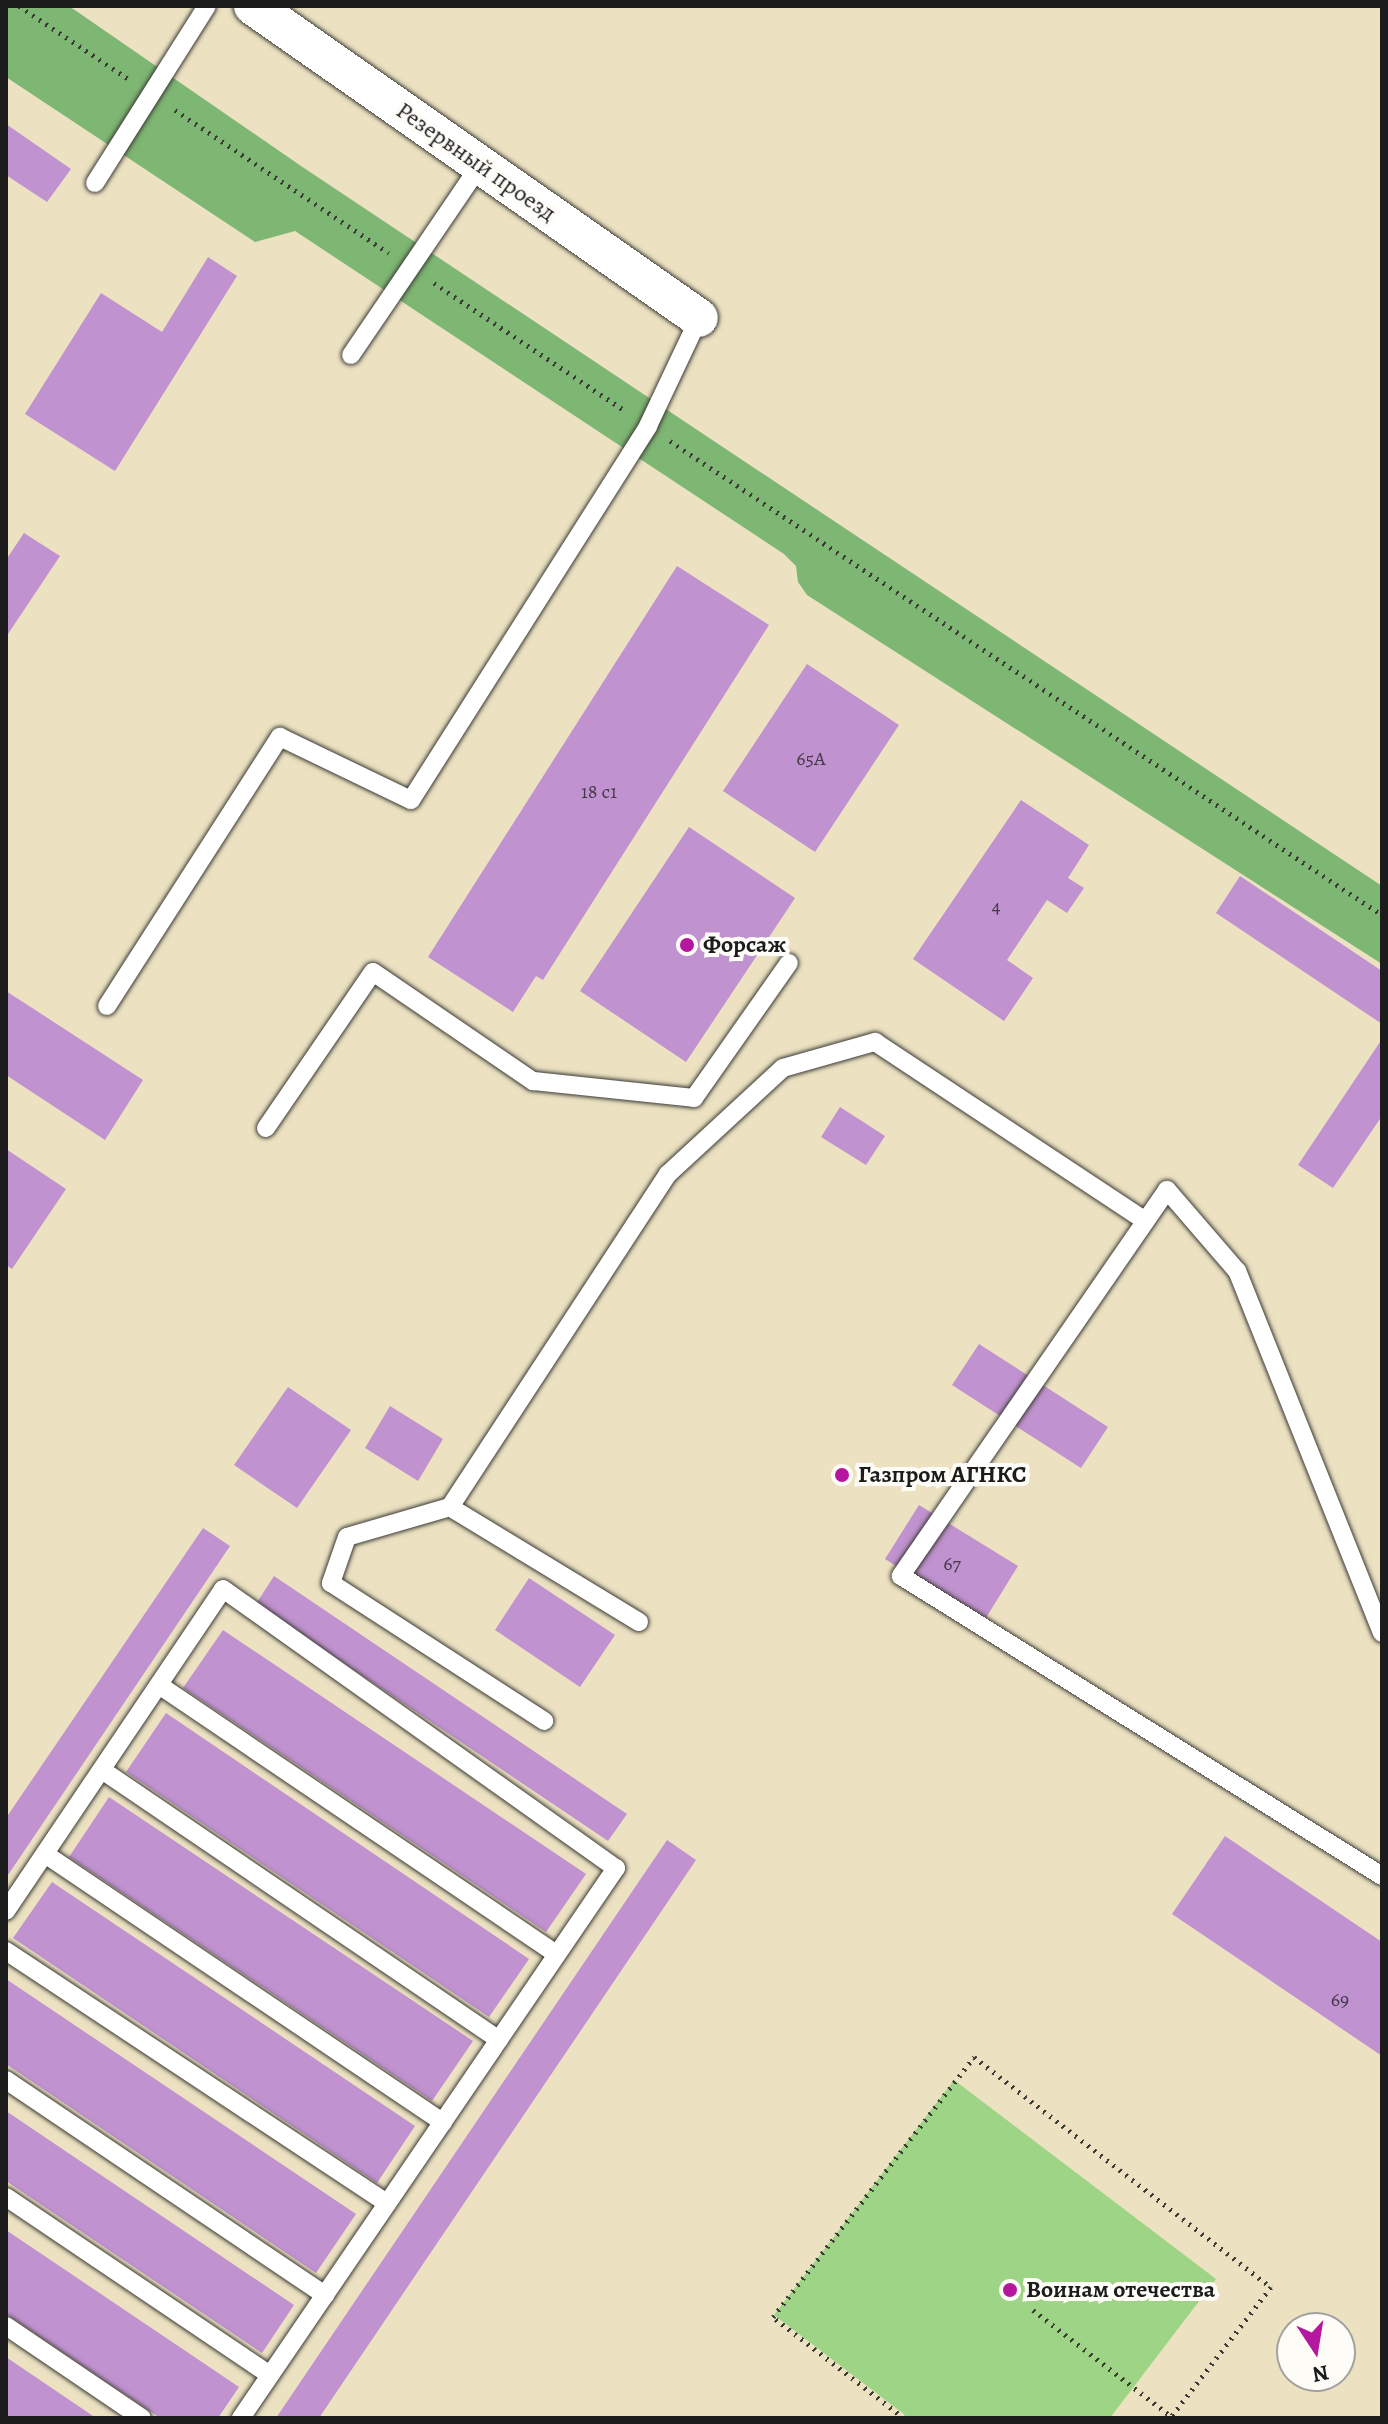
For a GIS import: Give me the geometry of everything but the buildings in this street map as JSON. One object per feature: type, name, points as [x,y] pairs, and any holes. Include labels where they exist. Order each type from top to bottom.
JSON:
[{"type":"street","name":"Резервный проезд","points":[[253,6],[699,318]]},
{"type":"lane","points":[[95,183],[207,6]]},
{"type":"lane","points":[[351,355],[480,165]]},
{"type":"lane","points":[[107,1006],[280,737],[411,800],[648,426],[699,318]]},
{"type":"lane","points":[[266,1128],[373,972],[533,1081],[694,1098],[789,963]]},
{"type":"lane","points":[[544,1721],[331,1583],[347,1537],[450,1507],[668,1174],[783,1068],[875,1042],[1145,1221]]},
{"type":"lane","points":[[1382,1633],[1237,1271],[1167,1190],[901,1576],[1382,1876]]},
{"type":"lane","points":[[450,1507],[639,1622]]},
{"type":"lane","points":[[6,1911],[223,1589],[616,1868],[241,2418]]},
{"type":"lane","points":[[159,1685],[557,1954]]},
{"type":"lane","points":[[102,1770],[499,2040]]},
{"type":"lane","points":[[45,1854],[443,2122]]},
{"type":"lane","points":[[6,1951],[387,2203]]},
{"type":"lane","points":[[6,2080],[325,2295]]},
{"type":"lane","points":[[6,2197],[270,2375]]},
{"type":"lane","points":[[6,2326],[142,2418]]},
{"type":"path","points":[[19,6],[1382,915]]},
{"type":"path","points":[[904,2418],[773,2317],[974,2057],[1271,2287],[1171,2418],[1033,2310]]},
{"type":"green space","points":[[6,6],[69,6],[301,166],[1382,886],[1382,964],[807,595],[798,582],[796,566],[784,554],[295,231],[255,242],[6,77]]},
{"type":"green space","points":[[954,2080],[1216,2279],[1110,2418],[909,2418],[774,2315]]},
{"type":"place","name":"Форсаж","points":[[687,945]]},
{"type":"place","name":"Газпром АГНКС","points":[[842,1475]]},
{"type":"place","name":"Воинам отечества","points":[[1010,2290]]}]
